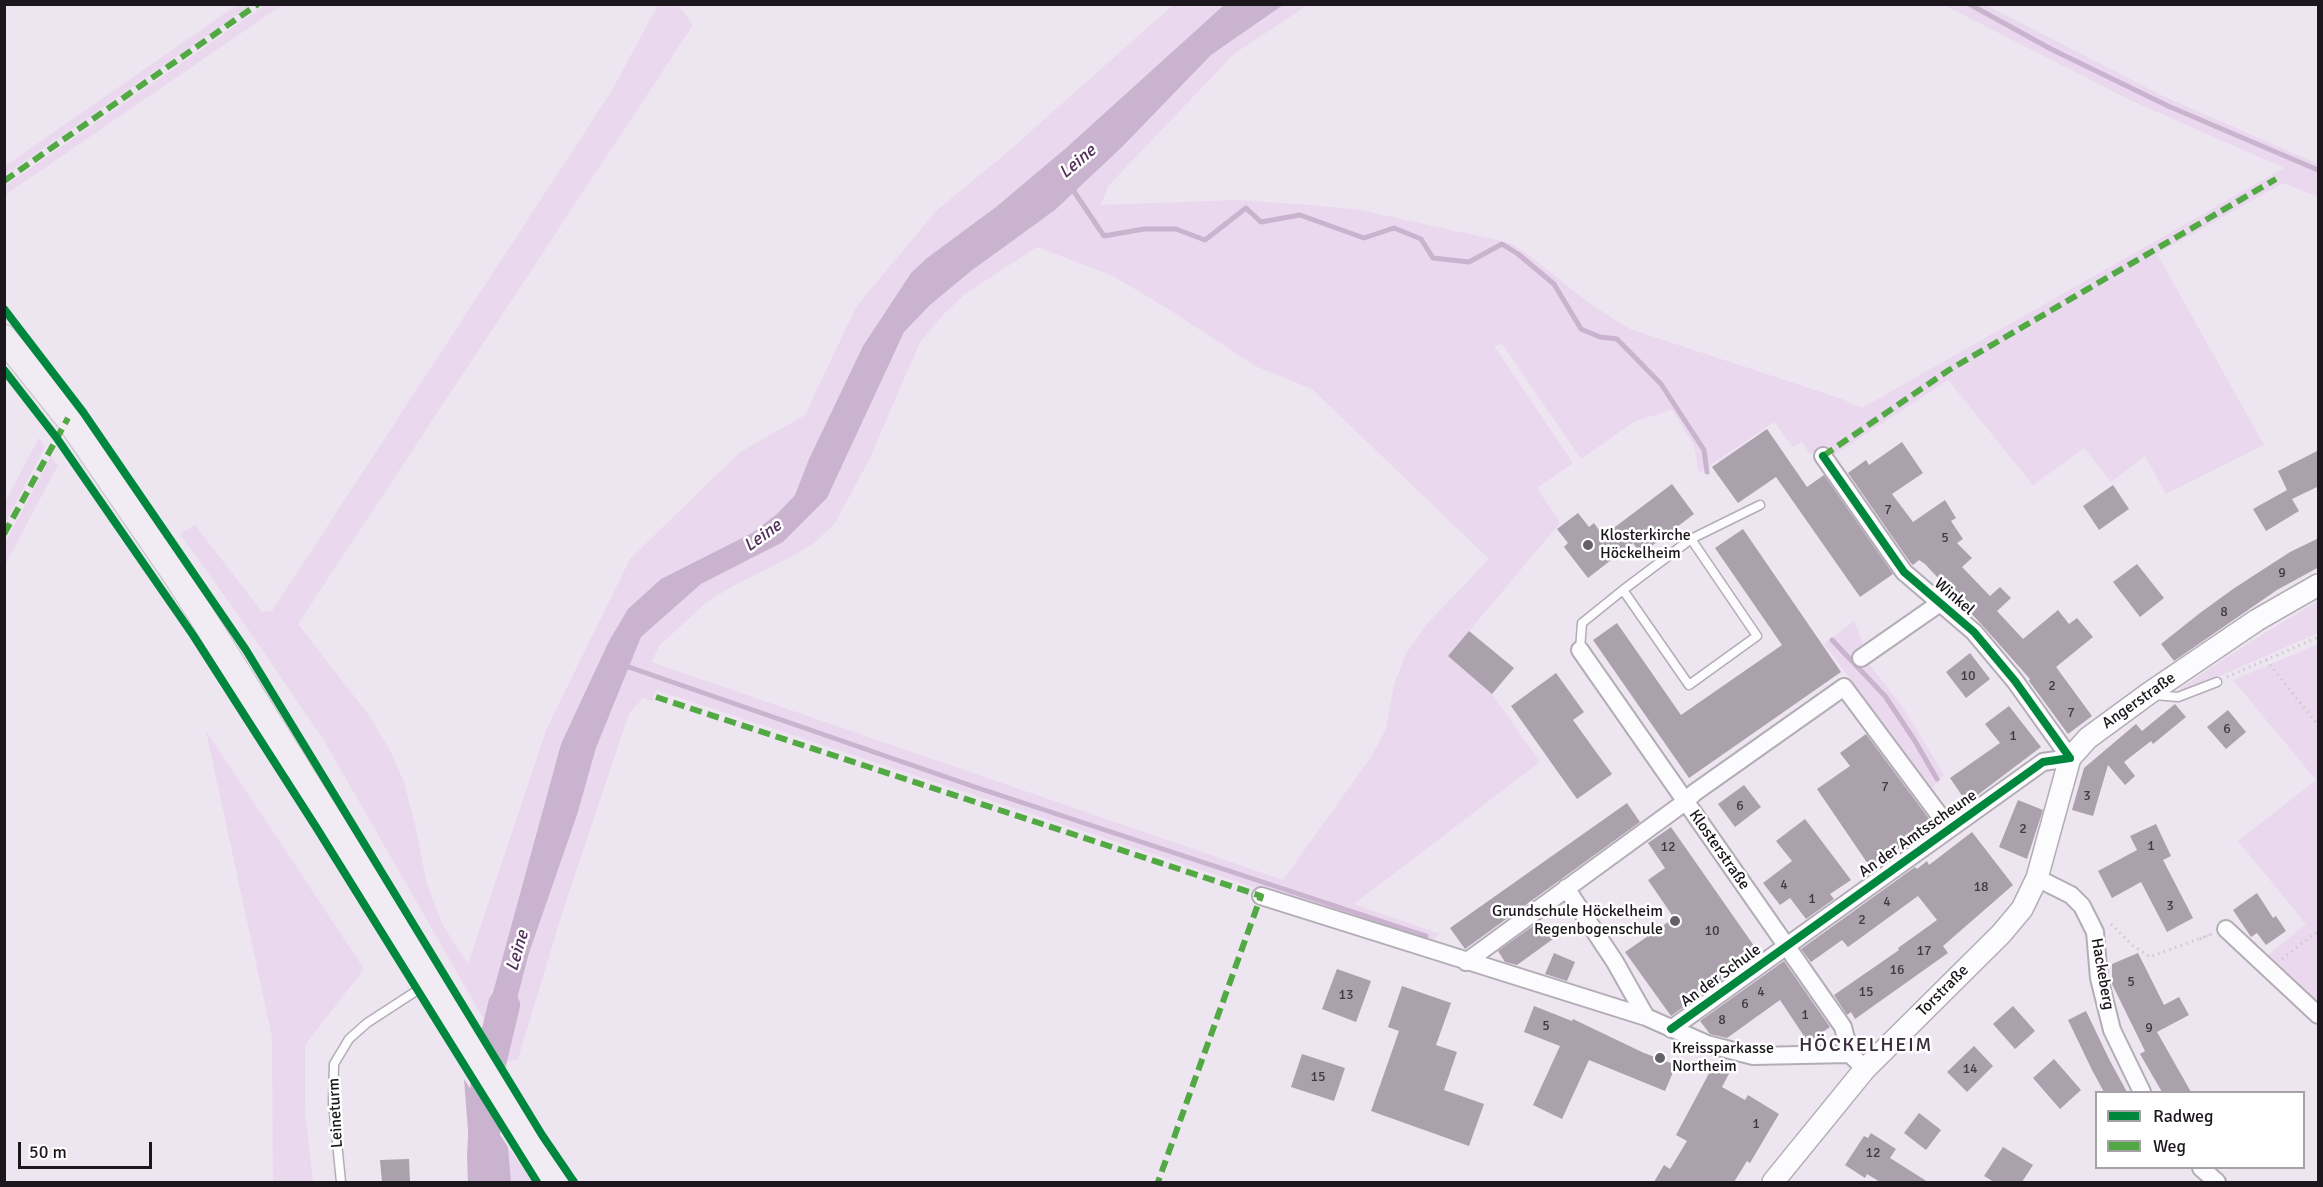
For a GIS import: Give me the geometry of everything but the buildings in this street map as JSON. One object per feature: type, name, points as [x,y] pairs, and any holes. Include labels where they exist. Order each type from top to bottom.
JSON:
[{"type":"main road","points":[[4,338],[68,418],[180,581],[556,1182]]},
{"type":"street","name":"Winkel","points":[[1823,456],[1904,572],[1974,632],[2015,681],[2070,758]]},
{"type":"street","name":"Angerstraße","points":[[2037,878],[2070,758],[2088,738],[2257,620],[2319,585]]},
{"type":"street","points":[[1861,658],[1940,603]]},
{"type":"street","name":"Klosterstraße","points":[[1580,650],[1843,1027],[1850,1053]]},
{"type":"street","name":"An der Amtsscheune","points":[[1685,802],[1694,793],[1844,687],[1949,828]]},
{"type":"street","name":"An der Amtsscheune","points":[[1786,945],[2043,762],[2070,758]]},
{"type":"street","points":[[1466,962],[1685,802]]},
{"type":"street","name":"Hackeberg","points":[[2037,878],[2071,895],[2082,906],[2095,932],[2099,978],[2112,1030],[2142,1091]]},
{"type":"street","name":"Torstraße","points":[[1773,1182],[1865,1069],[2001,934],[2022,909],[2037,878]]},
{"type":"street","points":[[1566,888],[1615,962],[1646,1017]]},
{"type":"street","name":"An der Schule","points":[[1261,896],[1646,1017],[1707,1044],[1753,1056],[1850,1053]]},
{"type":"street","points":[[2226,929],[2319,1015]]},
{"type":"street","name":"An der Schule","points":[[1671,1029],[1786,945]]},
{"type":"street","points":[[1850,1053],[1865,1069]]},
{"type":"street","points":[[2203,1169],[2217,1182]]},
{"type":"lane","points":[[1580,650],[1582,623],[1691,539],[1760,505]]},
{"type":"lane","points":[[1623,590],[1689,684],[1757,636],[1691,539]]},
{"type":"lane","points":[[2148,694],[2178,697],[2217,682]]},
{"type":"lane","name":"Leineturm","points":[[341,1182],[333,1103],[334,1064],[349,1039],[367,1023],[430,982]]},
{"type":"path","points":[[2217,682],[2319,637]]},
{"type":"path","points":[[2266,660],[2319,725]]},
{"type":"path","points":[[2088,918],[2104,917],[2132,945],[2150,957],[2226,929]]},
{"type":"path","points":[[2200,939],[2226,929]]},
{"type":"path","points":[[2270,969],[2319,931]]},
{"type":"shaded area","points":[[237,5],[251,5],[5,175],[5,166]]},
{"type":"shaded area","points":[[265,5],[282,5],[5,195],[5,186]]},
{"type":"shaded area","points":[[658,5],[678,5],[693,25],[298,624],[368,714],[391,752],[404,782],[426,881],[442,924],[468,964],[547,728],[630,559],[739,453],[805,415],[856,307],[937,210],[1003,156],[1173,5],[1224,5],[1066,148],[996,207],[927,258],[911,273],[863,346],[809,459],[795,495],[777,514],[752,533],[661,579],[628,609],[609,641],[561,744],[485,1021],[323,739],[180,534],[195,525],[262,612],[272,611],[611,92]]},
{"type":"shaded area","points":[[1283,5],[1308,5],[1235,53],[1108,186],[1101,205],[1238,200],[1310,205],[1360,210],[1497,240],[1513,245],[1531,257],[1589,303],[1630,329],[1842,399],[1862,408],[2284,168],[2130,100],[1944,5],[1986,5],[2163,96],[2318,164],[2318,197],[2283,183],[2157,254],[2264,445],[2166,494],[2145,456],[2111,482],[2084,448],[2033,485],[1948,380],[1831,457],[1825,447],[1810,454],[1802,442],[1793,447],[1774,422],[1699,473],[1694,445],[1672,410],[1635,421],[1581,459],[1502,344],[1494,346],[1573,463],[1537,488],[1560,523],[1448,656],[1492,694],[1540,762],[1354,904],[1440,934],[1426,944],[656,690],[652,701],[643,698],[629,714],[564,907],[518,1059],[505,1062],[513,1014],[529,953],[577,815],[596,748],[641,637],[701,584],[783,542],[827,498],[904,332],[930,305],[971,271],[1055,210],[1122,147],[1211,55]],"holes":[[[1037,247],[1113,276],[1255,366],[1312,389],[1489,559],[1426,625],[1405,655],[1394,685],[1386,729],[1371,757],[1283,880],[651,662],[660,645],[708,601],[814,543],[835,523],[869,460],[920,342],[965,294]]]},
{"type":"shaded area","points":[[39,438],[45,447],[5,523],[5,502]]},
{"type":"shaded area","points":[[51,456],[58,465],[5,565],[5,543]]},
{"type":"shaded area","points":[[2318,601],[2318,633],[2188,690],[2179,689],[2250,642]]},
{"type":"shaded area","points":[[1854,621],[1862,640],[1865,658],[1906,712],[1944,775],[1932,788],[1824,644]]},
{"type":"shaded area","points":[[2318,644],[2318,1003],[2268,955],[2306,924],[2238,841],[2316,780],[2233,680]]},
{"type":"shaded area","points":[[206,731],[364,969],[305,1045],[305,1110],[313,1182],[273,1182],[272,1037]]},
{"type":"shaded area","points":[[508,1147],[534,1182],[511,1182]]},
{"type":"water","points":[[1224,5],[1283,5],[1211,55],[1122,147],[1055,210],[971,271],[930,305],[904,332],[827,498],[783,542],[701,584],[641,637],[596,748],[577,815],[529,953],[513,1014],[505,1062],[485,1032],[485,1021],[561,744],[609,641],[628,609],[661,579],[752,533],[777,514],[795,495],[809,459],[863,346],[911,273],[927,258],[996,207],[1066,148]]},
{"type":"water","points":[[464,1079],[508,1147],[511,1182],[472,1182]]},
{"type":"waterway","points":[[1969,4],[2051,49],[2168,106],[2318,170]]},
{"type":"waterway","points":[[1071,187],[1104,236],[1144,229],[1176,229],[1205,240],[1246,208],[1261,222],[1300,215],[1364,238],[1394,228],[1421,239],[1433,258],[1469,262],[1502,244],[1518,254],[1554,284],[1581,329],[1600,337],[1617,339],[1661,384],[1704,450],[1707,472]]},
{"type":"waterway","points":[[1832,640],[1885,696],[1937,779]]},
{"type":"waterway","points":[[623,665],[972,786],[1426,936]]},
{"type":"waterway","name":"Leine","points":[[484,1182],[487,1076],[504,1005]]},
{"type":"marked path","points":[[4,181],[258,4]]},
{"type":"marked path","points":[[1823,456],[1949,370],[2276,179]]},
{"type":"marked path","points":[[4,534],[68,418]]},
{"type":"marked path","points":[[656,697],[1261,896],[1158,1182]]},
{"type":"cycle path","points":[[4,309],[83,412],[246,650],[542,1135],[574,1182]]},
{"type":"cycle path","points":[[4,370],[56,437],[193,635],[316,827],[537,1182]]},
{"type":"cycle path","points":[[1671,1029],[2043,762],[2070,758],[2015,681],[1974,632],[1904,572],[1823,456]]},
{"type":"place","name":"Klosterkirche Höckelheim","points":[[1588,545]]},
{"type":"place","name":"Grundschule Höckelheim Regenbogenschule","points":[[1675,921]]},
{"type":"place","name":"Kreissparkasse Northeim","points":[[1660,1058]]},
{"type":"district","name":"HÖCKELHEIM","points":[[1866,1046]]}]
